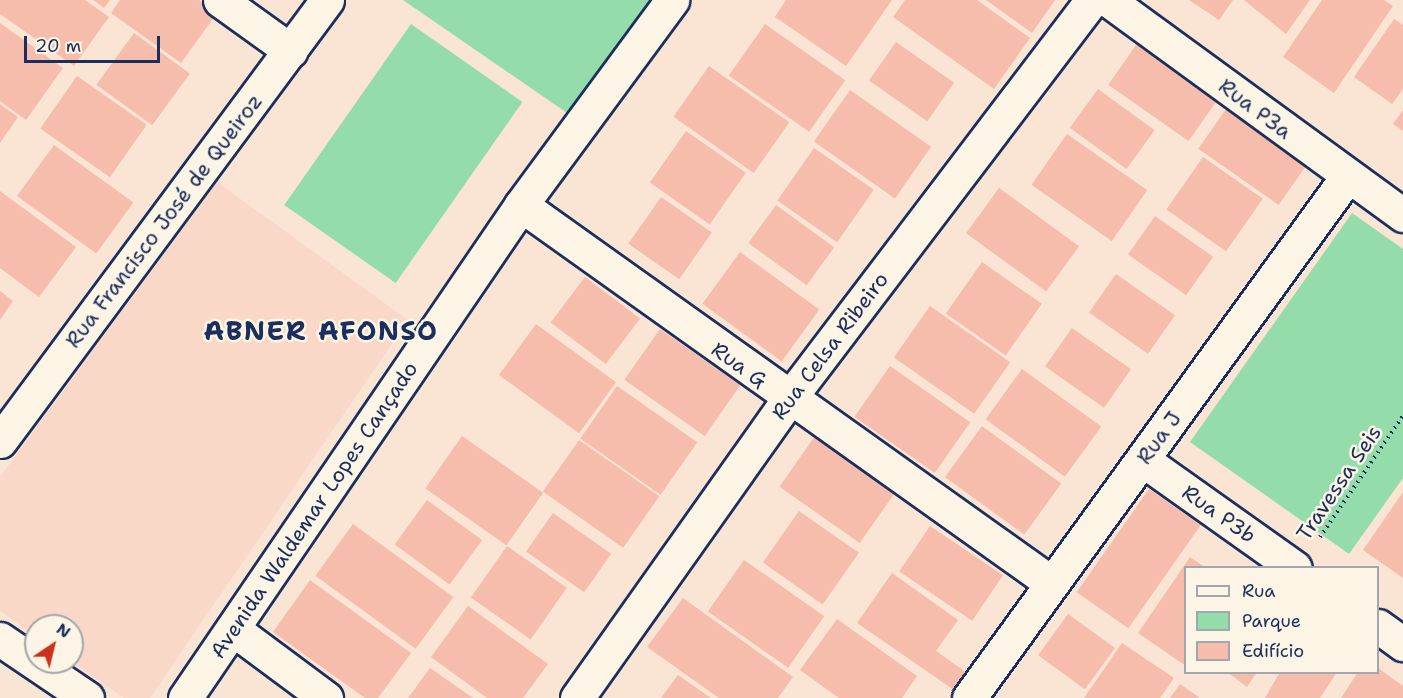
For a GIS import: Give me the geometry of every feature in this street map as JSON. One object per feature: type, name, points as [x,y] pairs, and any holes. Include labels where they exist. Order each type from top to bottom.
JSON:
[{"type":"street","points":[[220,0],[291,51]]},
{"type":"street","name":"Rua Francisco José de Queiroz","points":[[0,441],[327,0]]},
{"type":"street","name":"Avenida Waldemar Lopes Cançado","points":[[185,698],[521,205],[672,0]]},
{"type":"street","name":"Rua Celsa Ribeiro","points":[[577,698],[788,400],[1092,0]]},
{"type":"street","name":"Rua P3a","points":[[1108,0],[1347,177],[1403,215]]},
{"type":"street","name":"Rua J","points":[[969,698],[1050,582],[1143,460],[1347,177]]},
{"type":"street","name":"Rua G","points":[[521,205],[788,400],[1050,582]]},
{"type":"street","name":"Rua P3b","points":[[1143,460],[1304,558]]},
{"type":"street","points":[[1379,627],[1403,644]]},
{"type":"street","points":[[233,629],[326,698]]},
{"type":"street","points":[[0,639],[87,698]]},
{"type":"path","name":"Travessa Seis","points":[[1304,558],[1403,416]]},
{"type":"shaded area","points":[[217,182],[408,320],[150,698],[124,698],[84,670],[84,614],[24,614],[24,628],[0,611],[0,477]]},
{"type":"green space","points":[[403,0],[652,0],[570,115]]},
{"type":"green space","points":[[411,24],[522,102],[396,283],[284,205]]},
{"type":"green space","points":[[1352,213],[1403,249],[1403,478],[1349,554],[1190,442]]},
{"type":"building","points":[[0,0],[85,0],[109,17],[74,66],[0,14]]},
{"type":"building","points":[[93,0],[110,0],[104,8]]},
{"type":"building","points":[[120,0],[199,0],[217,13],[181,63],[111,13]]},
{"type":"building","points":[[786,0],[892,0],[846,66],[775,17]]},
{"type":"building","points":[[905,0],[977,0],[1030,38],[994,89],[893,17]]},
{"type":"building","points":[[986,0],[1055,0],[1032,33]]},
{"type":"building","points":[[1189,0],[1233,0],[1219,20]]},
{"type":"building","points":[[1244,0],[1310,0],[1286,34]]},
{"type":"building","points":[[1322,0],[1384,0],[1393,6],[1334,93],[1283,57]]},
{"type":"building","points":[[1394,19],[1403,25],[1403,89],[1392,104],[1354,77]]},
{"type":"building","points":[[0,23],[63,68],[26,120],[0,101]]},
{"type":"building","points":[[765,24],[845,80],[809,132],[729,76]]},
{"type":"building","points":[[134,33],[190,74],[152,125],[96,85]]},
{"type":"building","points":[[1141,38],[1221,94],[1189,141],[1108,85]]},
{"type":"building","points":[[896,42],[954,83],[927,121],[869,81]]},
{"type":"building","points":[[709,66],[789,122],[754,173],[673,117]]},
{"type":"building","points":[[77,76],[147,125],[110,177],[40,128]]},
{"type":"building","points":[[1098,89],[1155,130],[1126,169],[1070,128]]},
{"type":"building","points":[[850,90],[931,147],[895,198],[814,142]]},
{"type":"building","points":[[1231,102],[1311,158],[1279,205],[1198,149]]},
{"type":"building","points":[[0,104],[18,117],[0,143]]},
{"type":"building","points":[[1403,110],[1403,131],[1393,124]]},
{"type":"building","points":[[686,131],[746,173],[710,224],[650,183]]},
{"type":"building","points":[[1067,134],[1147,190],[1112,241],[1031,185]]},
{"type":"building","points":[[54,145],[133,203],[96,254],[17,196]]},
{"type":"building","points":[[814,148],[874,190],[837,242],[777,200]]},
{"type":"building","points":[[1203,157],[1263,199],[1226,251],[1166,209]]},
{"type":"building","points":[[999,188],[1079,246],[1046,291],[966,233]]},
{"type":"building","points":[[0,191],[76,247],[39,297],[0,268]]},
{"type":"building","points":[[661,197],[712,233],[679,279],[628,244]]},
{"type":"building","points":[[776,205],[834,247],[807,285],[748,243]]},
{"type":"building","points":[[1155,216],[1213,257],[1186,295],[1128,255]]},
{"type":"building","points":[[740,252],[819,310],[782,361],[702,304]]},
{"type":"building","points":[[982,262],[1042,304],[1006,355],[946,314]]},
{"type":"building","points":[[1116,274],[1175,315],[1148,354],[1089,313]]},
{"type":"building","points":[[585,277],[640,319],[606,364],[551,323]]},
{"type":"building","points":[[0,291],[13,301],[0,320]]},
{"type":"building","points":[[930,306],[1010,362],[974,414],[894,358]]},
{"type":"building","points":[[536,324],[616,382],[579,433],[499,375]]},
{"type":"building","points":[[1072,328],[1131,369],[1104,408],[1045,367]]},
{"type":"building","points":[[660,329],[740,385],[705,436],[624,380]]},
{"type":"building","points":[[890,366],[970,422],[935,473],[854,417]]},
{"type":"building","points":[[1022,369],[1101,427],[1065,477],[986,419]]},
{"type":"building","points":[[617,386],[697,442],[661,495],[580,438]]},
{"type":"building","points":[[982,426],[1061,484],[1024,535],[945,477]]},
{"type":"building","points":[[462,436],[543,493],[506,545],[425,488]]},
{"type":"building","points":[[815,436],[895,492],[860,543],[779,487]]},
{"type":"building","points":[[579,440],[659,496],[623,548],[543,492]]},
{"type":"building","points":[[1149,489],[1201,525],[1128,628],[1077,592]]},
{"type":"building","points":[[1403,492],[1403,578],[1363,550]]},
{"type":"building","points":[[427,500],[482,540],[450,584],[395,544]]},
{"type":"building","points":[[799,511],[859,553],[823,604],[763,563]]},
{"type":"building","points":[[553,513],[611,554],[584,592],[526,552]]},
{"type":"building","points":[[353,524],[453,597],[416,649],[315,576]]},
{"type":"building","points":[[930,526],[1003,575],[972,621],[899,572]]},
{"type":"building","points":[[507,546],[567,588],[531,639],[471,598]]},
{"type":"building","points":[[1190,557],[1203,566],[1184,566],[1184,665],[1138,633]]},
{"type":"building","points":[[744,560],[824,616],[788,668],[708,612]]},
{"type":"building","points":[[892,573],[958,620],[936,651],[967,673],[954,690],[857,623]]},
{"type":"building","points":[[310,580],[411,653],[378,698],[365,698],[273,632]]},
{"type":"building","points":[[683,598],[793,677],[778,698],[719,698],[647,647]]},
{"type":"building","points":[[468,606],[548,664],[523,698],[487,698],[431,657]]},
{"type":"building","points":[[1068,614],[1115,648],[1085,689],[1038,655]]},
{"type":"building","points":[[837,619],[917,676],[902,698],[839,698],[800,670]]},
{"type":"building","points":[[1122,643],[1174,678],[1160,698],[1084,698]]},
{"type":"building","points":[[430,668],[473,698],[408,698]]},
{"type":"building","points":[[1379,669],[1403,686],[1403,698],[1341,698],[1357,674],[1379,674]]},
{"type":"building","points":[[1230,674],[1256,674],[1247,687]]},
{"type":"building","points":[[1279,674],[1336,674],[1320,698],[1265,698]]},
{"type":"building","points":[[678,675],[711,698],[661,698]]},
{"type":"building","points":[[1180,684],[1200,698],[1170,698]]},
{"type":"district","name":"ABNER AFONSO","points":[[321,331]]}]
